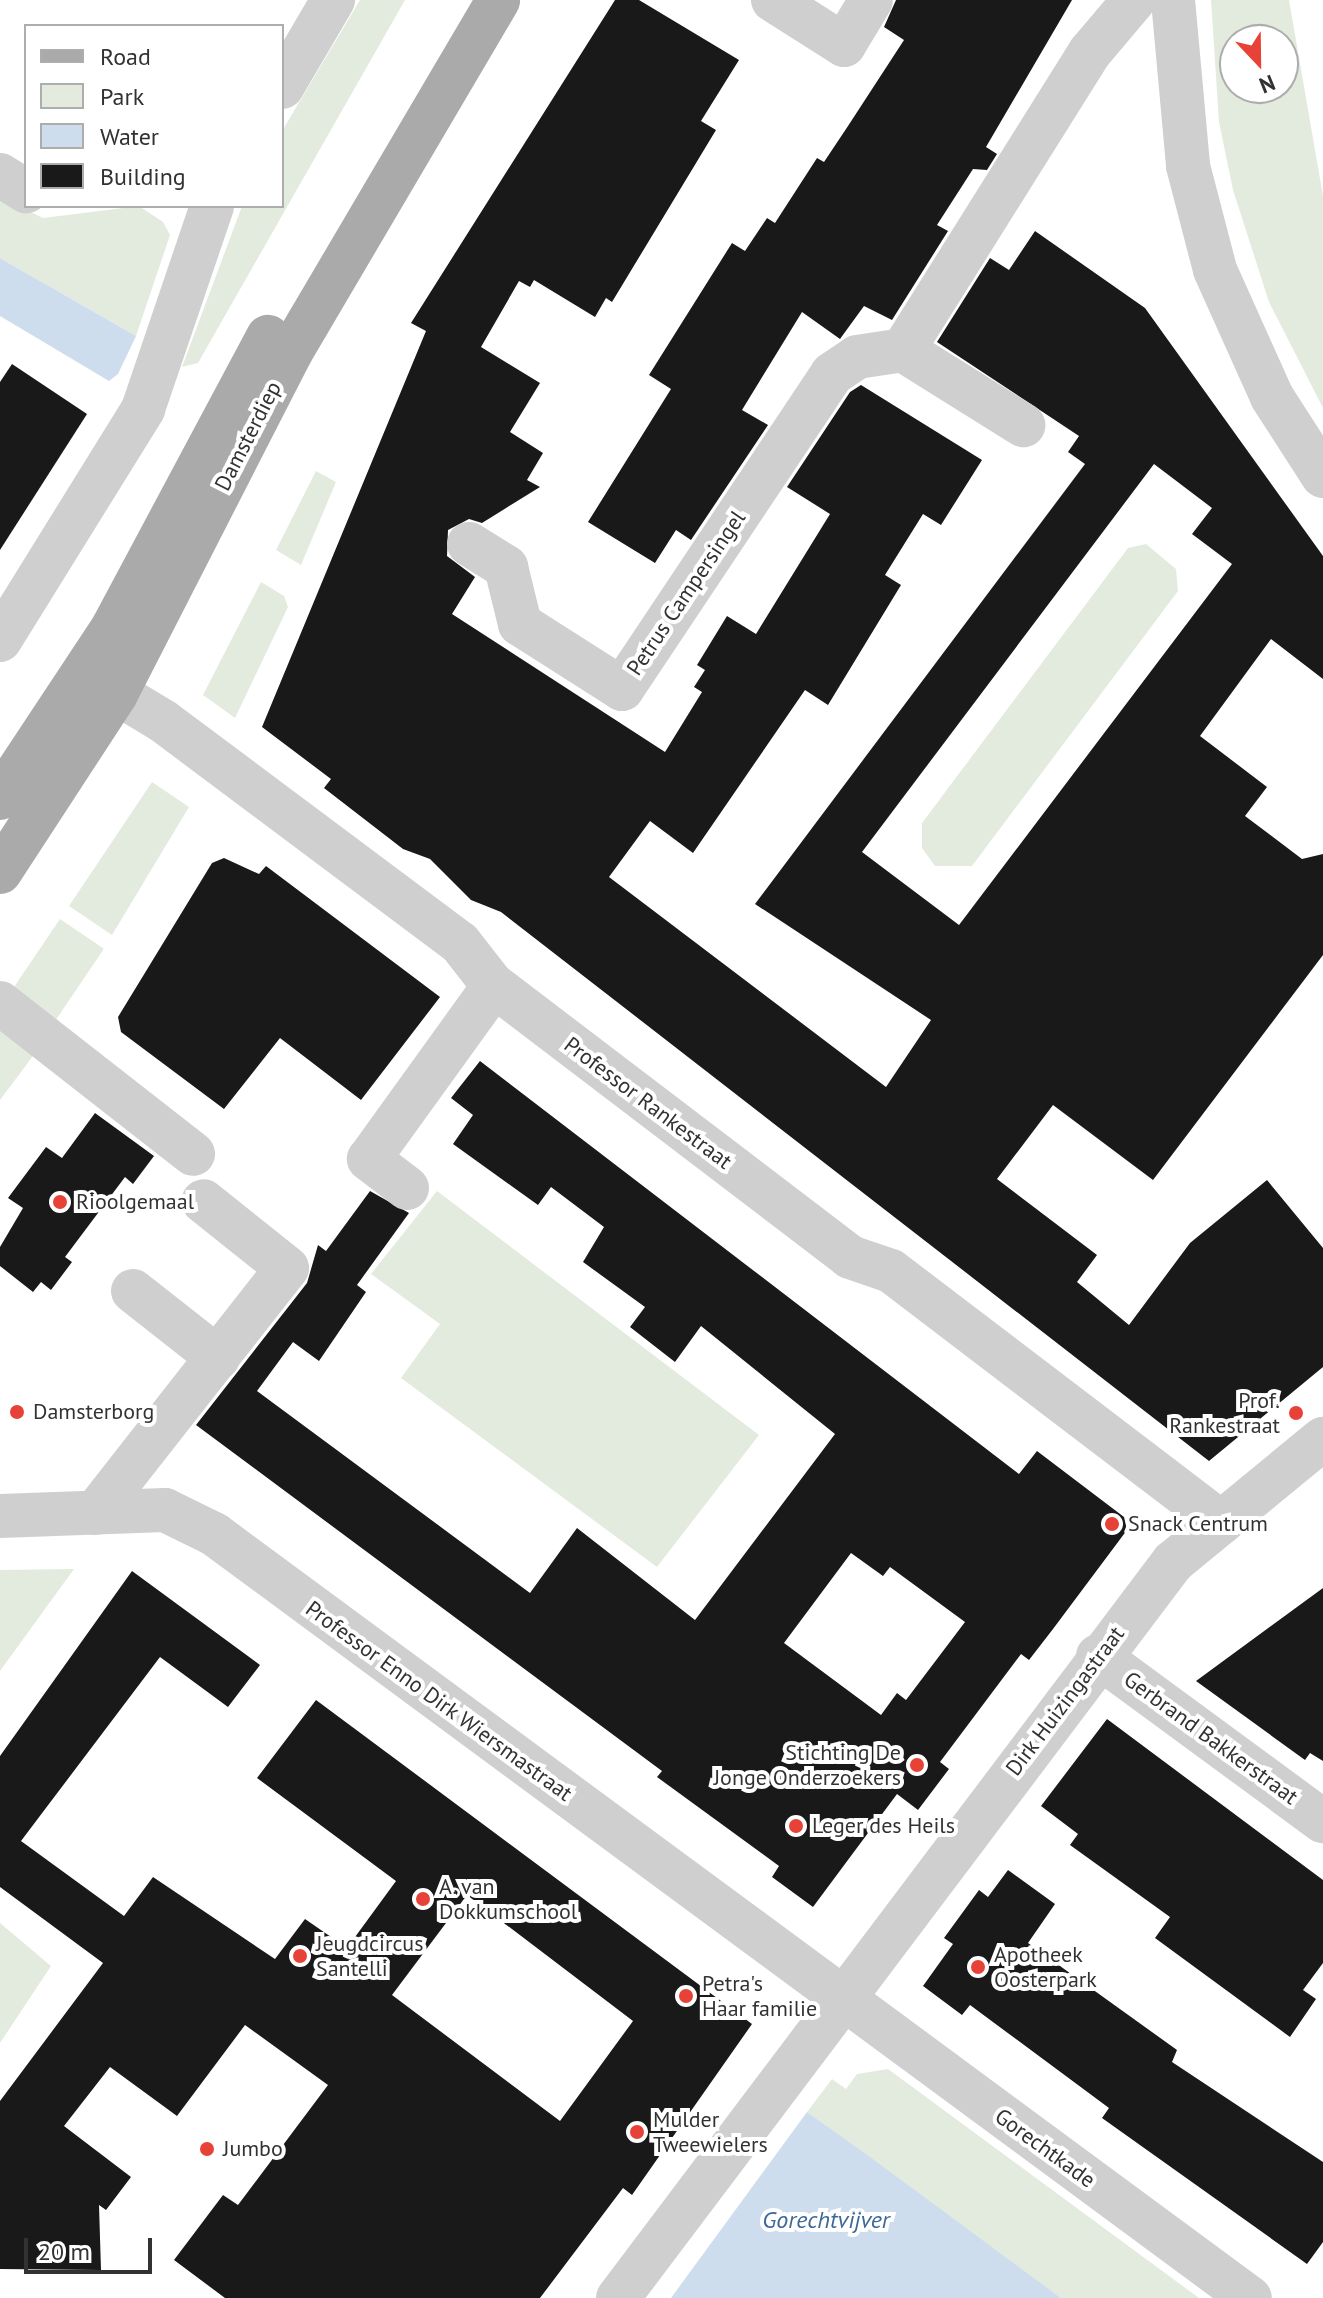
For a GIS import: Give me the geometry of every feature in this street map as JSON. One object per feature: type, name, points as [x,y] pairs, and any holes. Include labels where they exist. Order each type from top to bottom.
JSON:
[{"type":"main road","name":"Damsterdiep","points":[[0,798],[100,683],[229,402],[469,0]]},
{"type":"main road","name":"Damsterdiep","points":[[0,872],[100,683],[498,0]]},
{"type":"street","points":[[284,84],[333,0]]},
{"type":"street","points":[[773,0],[844,45],[871,0]]},
{"type":"street","points":[[1023,425],[903,350],[1090,52],[1134,0]]},
{"type":"street","points":[[1173,0],[1188,166],[1215,270],[1272,397],[1323,476]]},
{"type":"street","points":[[0,175],[24,190]]},
{"type":"street","points":[[0,640],[143,409],[206,208]]},
{"type":"street","name":"Petrus Campersingel","points":[[469,544],[506,567],[520,624],[622,689],[832,374],[857,357],[903,350]]},
{"type":"street","name":"Professor Rankestraat","points":[[100,683],[163,721],[460,943],[494,986],[850,1257],[891,1271],[1221,1522]]},
{"type":"street","points":[[407,1188],[369,1159],[494,986]]},
{"type":"street","points":[[0,1003],[193,1154]]},
{"type":"street","points":[[95,1513],[287,1268],[203,1201]]},
{"type":"street","points":[[133,1291],[218,1358]]},
{"type":"street","name":"Dirk Huizingastraat","points":[[618,2298],[1098,1656],[1173,1562],[1323,1439]]},
{"type":"street","name":"Professor Enno Dirk Wiersmastraat","points":[[0,1516],[165,1510],[214,1534],[841,1997]]},
{"type":"street","name":"Gerbrand Bakkerstraat","points":[[1098,1656],[1323,1821]]},
{"type":"street","name":"Gorechtkade","points":[[841,1997],[1250,2298]]},
{"type":"green space","points":[[360,0],[405,0],[198,363],[182,367],[241,208],[284,208],[284,128]]},
{"type":"green space","points":[[1211,0],[1289,0],[1293,24],[1219,24],[1219,104],[1299,104],[1299,58],[1323,196],[1323,408],[1269,302],[1233,190],[1219,122]]},
{"type":"green space","points":[[0,197],[43,218],[142,208],[163,222],[170,235],[136,336],[0,258]]},
{"type":"green space","points":[[316,471],[336,482],[301,565],[276,550]]},
{"type":"green space","points":[[1146,544],[1176,569],[1178,591],[972,866],[935,866],[922,848],[922,823],[1128,548]]},
{"type":"green space","points":[[261,582],[284,596],[288,607],[235,718],[203,695]]},
{"type":"green space","points":[[152,782],[189,807],[112,935],[69,906]]},
{"type":"green space","points":[[60,919],[104,949],[54,1023],[10,994]]},
{"type":"green space","points":[[0,1019],[39,1048],[0,1100]]},
{"type":"green space","points":[[437,1191],[759,1435],[657,1567],[401,1378],[440,1324],[371,1274]]},
{"type":"green space","points":[[74,1569],[0,1671],[0,1570]]},
{"type":"green space","points":[[0,1923],[51,1966],[0,2043]]},
{"type":"green space","points":[[888,2069],[1199,2298],[1061,2298],[807,2112],[832,2079],[846,2089],[857,2074]]},
{"type":"water","points":[[0,258],[136,336],[118,374],[109,381],[0,316]]},
{"type":"water","name":"Gorechtvijver","points":[[807,2112],[870,2157],[1061,2298],[671,2298]]},
{"type":"building","points":[[615,0],[639,0],[739,60],[701,121],[716,130],[612,302],[606,298],[595,317],[534,280],[530,287],[519,281],[481,347],[540,383],[510,432],[543,453],[527,480],[540,487],[482,523],[469,519],[448,530],[447,556],[475,577],[452,614],[665,752],[702,692],[694,687],[705,670],[697,665],[727,616],[756,634],[830,514],[787,487],[850,392],[861,385],[982,460],[941,525],[923,514],[885,575],[901,585],[828,705],[805,690],[693,853],[650,821],[609,877],[886,1087],[931,1020],[755,904],[1085,464],[1068,452],[1079,436],[937,342],[990,258],[1009,270],[1035,231],[1145,308],[1323,556],[1323,679],[1271,639],[1200,736],[1267,787],[1245,816],[1302,859],[1323,854],[1323,955],[1153,1180],[1053,1105],[997,1179],[1097,1255],[1077,1282],[1129,1325],[1190,1243],[1267,1180],[1323,1248],[1323,1367],[1209,1461],[501,912],[471,900],[430,859],[403,849],[324,788],[331,779],[262,727],[426,331],[411,323]],"holes":[[[1154,464],[1212,508],[1192,534],[1232,564],[959,925],[862,852]]]},
{"type":"building","points":[[896,0],[1072,0],[986,147],[997,154],[987,170],[973,169],[937,225],[948,231],[892,320],[864,306],[840,339],[802,312],[742,410],[768,425],[691,540],[676,530],[655,563],[588,522],[671,389],[649,375],[732,243],[745,251],[767,218],[775,223],[817,158],[824,162],[848,126],[904,40],[884,27]]},
{"type":"building","points":[[12,364],[87,414],[0,550],[0,382]]},
{"type":"building","points":[[224,858],[259,874],[266,866],[440,997],[361,1100],[280,1038],[224,1109],[121,1032],[118,1017],[212,863]]},
{"type":"building","points":[[480,1061],[1019,1474],[1037,1451],[1124,1517],[1127,1530],[1029,1660],[1021,1654],[940,1762],[949,1769],[918,1810],[897,1794],[813,1907],[772,1877],[779,1866],[657,1777],[662,1771],[196,1425],[307,1283],[318,1245],[326,1251],[370,1191],[409,1213],[357,1285],[366,1292],[319,1361],[293,1342],[257,1391],[530,1593],[577,1528],[695,1620],[835,1434],[701,1326],[675,1362],[630,1327],[645,1307],[583,1262],[604,1227],[551,1187],[538,1205],[453,1144],[473,1115],[451,1098]],"holes":[[[851,1553],[883,1576],[890,1567],[965,1622],[906,1700],[897,1693],[881,1715],[784,1643]]]},
{"type":"building","name":"Rioolgemaal","points":[[95,1113],[154,1156],[133,1184],[125,1177],[65,1257],[72,1262],[51,1290],[41,1282],[33,1292],[0,1266],[0,1247],[23,1208],[8,1198],[46,1147],[62,1158]]},
{"type":"building","points":[[132,1571],[260,1665],[228,1707],[160,1657],[21,1841],[124,1916],[153,1877],[275,1959],[305,1919],[347,1948],[396,1881],[257,1778],[316,1700],[752,2024],[632,2195],[623,2188],[540,2298],[225,2298],[174,2260],[223,2195],[238,2205],[328,2085],[245,2025],[177,2116],[110,2067],[64,2126],[131,2177],[106,2210],[99,2205],[101,2270],[0,2269],[0,2101],[103,1963],[0,1887],[0,1756]],"holes":[[[467,1895],[633,2021],[560,2121],[392,1995]]]},
{"type":"building","points":[[1323,1588],[1323,1761],[1310,1753],[1305,1760],[1196,1681]]},
{"type":"building","points":[[1107,1719],[1323,1880],[1323,1963],[1303,1990],[1316,1999],[1290,2037],[1155,1938],[1170,1917],[1070,1845],[1078,1834],[1041,1806]]},
{"type":"building","points":[[1008,1870],[1055,1904],[1028,1943],[1177,2050],[1172,2062],[1323,2162],[1323,2242],[1307,2264],[1102,2118],[1109,2108],[970,2005],[962,2015],[923,1986],[953,1944],[944,1938],[979,1890],[988,1897]]},
{"type":"place","name":"Rioolgemaal","points":[[60,1202]]},
{"type":"place","name":"Damsterborg","points":[[17,1412]]},
{"type":"place","name":"Prof. Rankestraat","points":[[1296,1413]]},
{"type":"place","name":"Snack Centrum","points":[[1112,1524]]},
{"type":"place","name":"Stichting De Jonge Onderzoekers","points":[[917,1765]]},
{"type":"place","name":"Leger des Heils","points":[[796,1826]]},
{"type":"place","name":"A. van Dokkumschool","points":[[423,1899]]},
{"type":"place","name":"Jeugdcircus Santelli","points":[[300,1956]]},
{"type":"place","name":"Apotheek Oosterpark","points":[[978,1967]]},
{"type":"place","name":"Petra's Haar familie","points":[[686,1996]]},
{"type":"place","name":"Mulder Tweewielers","points":[[637,2132]]},
{"type":"place","name":"Jumbo","points":[[207,2149]]}]
